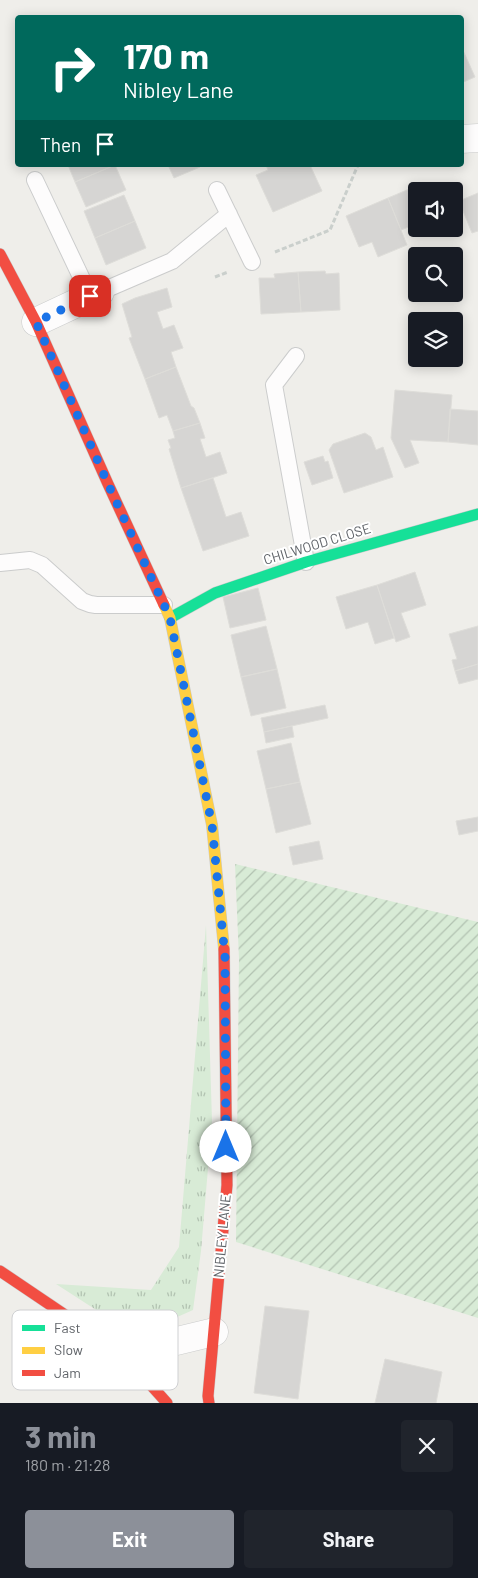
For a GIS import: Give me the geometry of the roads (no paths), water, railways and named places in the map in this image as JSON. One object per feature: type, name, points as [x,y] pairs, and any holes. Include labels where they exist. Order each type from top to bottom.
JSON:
[{"type":"street","points":[[464,139],[478,138]]},
{"type":"street","name":"NIBLEY LANE","points":[[0,254],[36,322],[167,612],[212,825],[225,957],[227,1185],[208,1396],[209,1403]]},
{"type":"street","points":[[36,322],[95,294]]},
{"type":"street","name":"CHILWOOD CLOSE","points":[[167,612],[215,593],[306,562],[478,514]]},
{"type":"street","points":[[0,1270],[59,1310]]},
{"type":"street","points":[[178,1341],[214,1332]]},
{"type":"street","points":[[155,1390],[167,1403]]},
{"type":"lane","points":[[35,180],[95,294],[172,261],[229,214]]},
{"type":"lane","points":[[217,190],[252,262]]},
{"type":"lane","points":[[296,356],[274,385],[306,562]]},
{"type":"lane","points":[[0,563],[30,560],[42,564],[82,601],[96,606],[167,612]]}]
